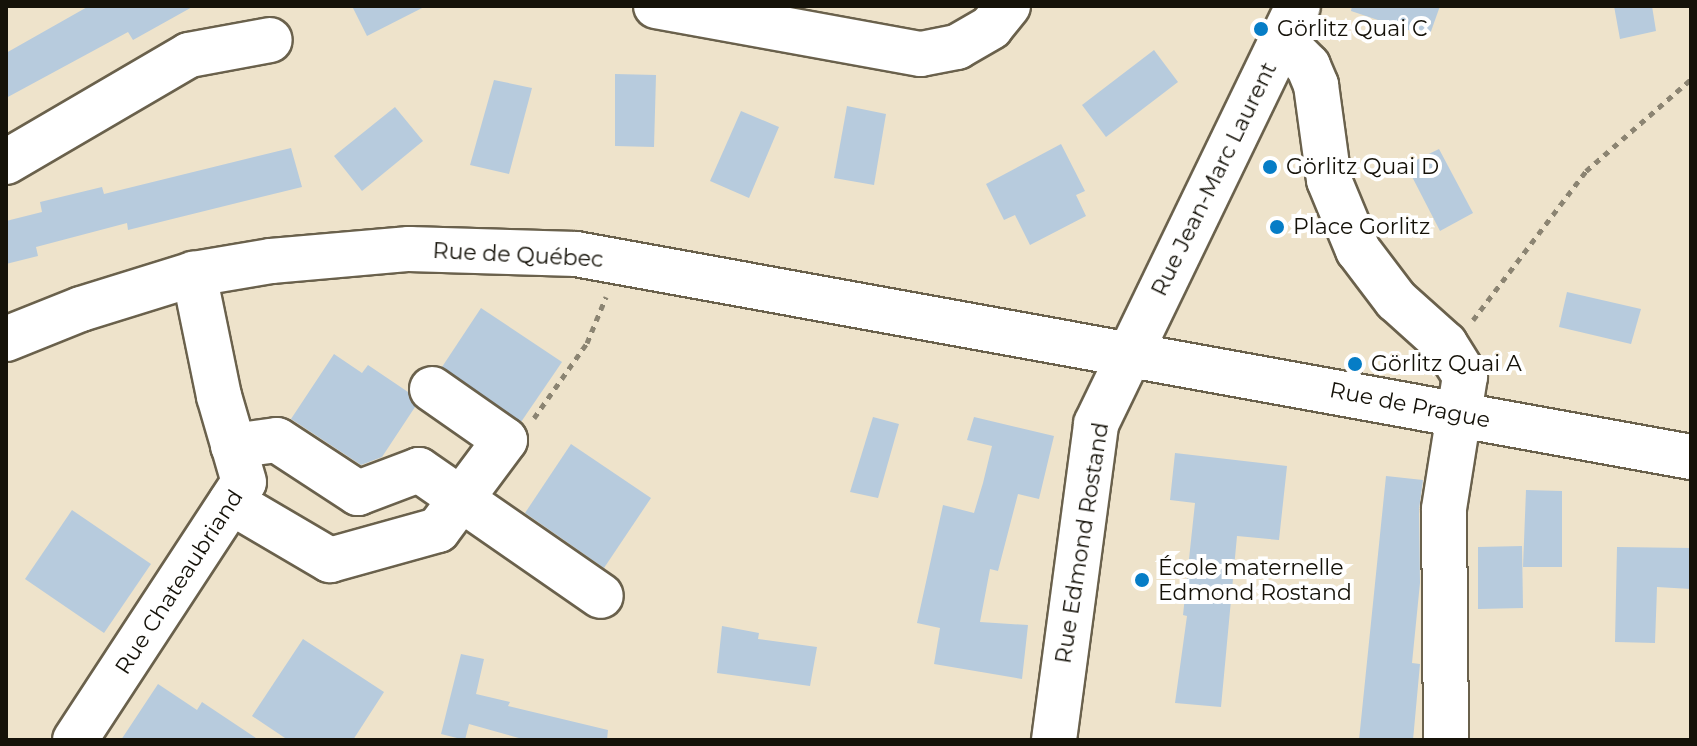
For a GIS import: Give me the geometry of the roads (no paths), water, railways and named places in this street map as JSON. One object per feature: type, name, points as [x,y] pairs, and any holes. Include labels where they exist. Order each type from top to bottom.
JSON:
[{"type":"street","points":[[656,6],[921,54],[957,47],[991,27],[1008,6]]},
{"type":"street","points":[[1290,23],[1316,85],[1329,180],[1358,250],[1396,300],[1445,344],[1465,376],[1444,509],[1446,740]]},
{"type":"street","name":"Rue Jean-Marc Laurent","points":[[1130,352],[1290,23]]},
{"type":"street","points":[[6,162],[189,55],[270,40]]},
{"type":"street","name":"Rue de Québec","points":[[6,339],[81,309],[194,274],[271,261],[409,249],[576,254],[1130,352]]},
{"type":"street","name":"Rue Chateaubriand","points":[[75,740],[244,482],[219,396],[194,274]]},
{"type":"street","name":"Rue de Prague","points":[[1130,352],[1691,457]]},
{"type":"street","name":"Rue Edmond Rostand","points":[[1054,740],[1096,424],[1130,352]]},
{"type":"street","points":[[231,502],[330,560],[438,530],[505,440],[432,389]]},
{"type":"street","points":[[233,446],[277,440],[358,493],[419,470],[601,596]]},
{"type":"place","name":"Görlitz Quai C","points":[[1261,29]]},
{"type":"place","name":"Görlitz Quai D","points":[[1270,167]]},
{"type":"place","name":"Place Gorlitz","points":[[1277,227]]},
{"type":"place","name":"Görlitz Quai A","points":[[1355,364]]},
{"type":"place","name":"École maternelle Edmond Rostand","points":[[1142,580]]}]
